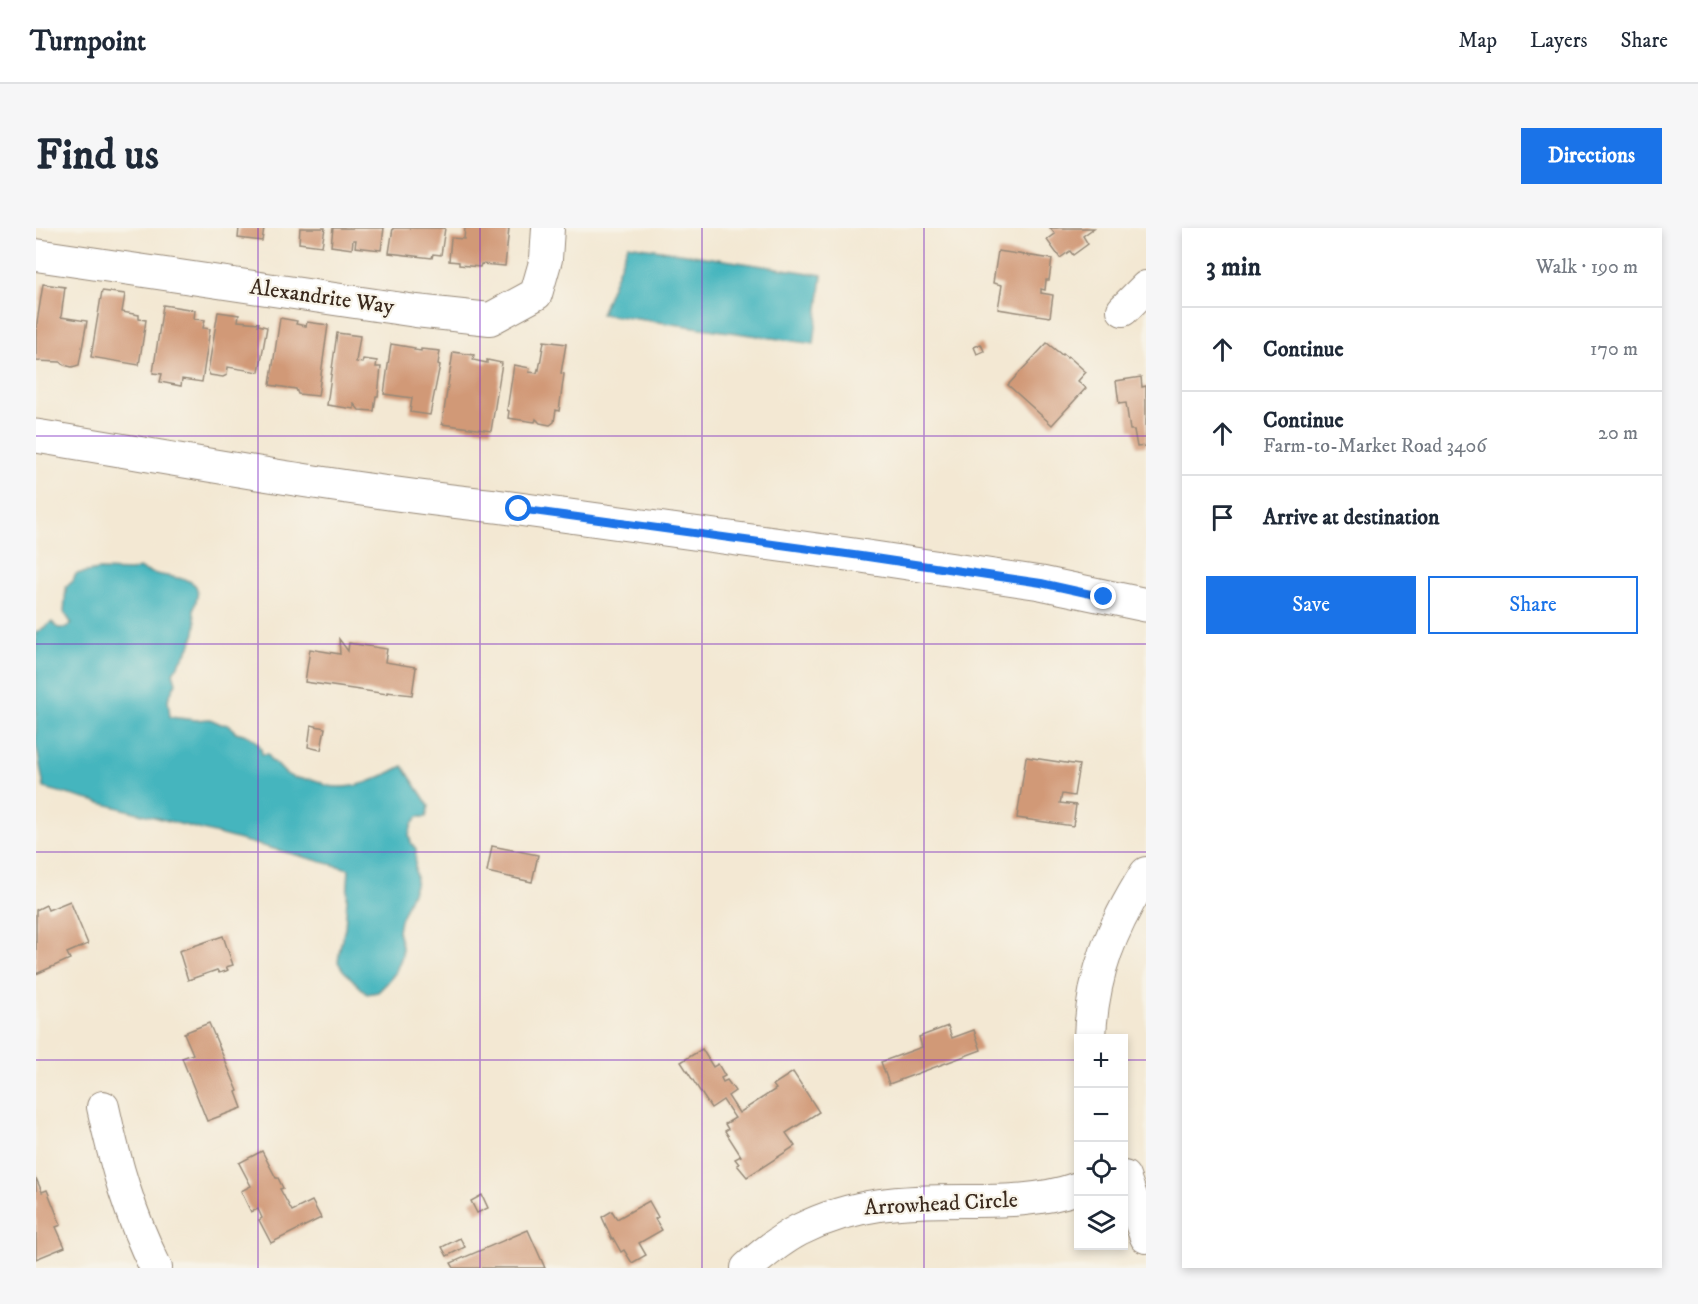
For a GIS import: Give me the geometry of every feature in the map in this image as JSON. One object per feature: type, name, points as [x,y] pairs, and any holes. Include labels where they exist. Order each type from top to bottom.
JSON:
[{"type":"main road","points":[[36,436],[449,501],[837,552],[1041,583],[1146,605]]},
{"type":"street","name":"Alexandrite Way","points":[[36,255],[416,311],[490,319],[536,294],[546,259],[548,228]]},
{"type":"street","points":[[1123,310],[1146,287]]},
{"type":"street","points":[[1090,1034],[1090,1012],[1096,980],[1115,928],[1146,873]]},
{"type":"street","points":[[102,1107],[128,1203],[141,1238],[156,1268]]},
{"type":"street","points":[[1128,1188],[1146,1237]]},
{"type":"street","name":"Arrowhead Circle","points":[[747,1268],[768,1250],[797,1231],[845,1211],[911,1201],[1014,1201],[1043,1198],[1074,1189]]},
{"type":"water","points":[[628,245],[822,275],[814,344],[601,314]]},
{"type":"water","points":[[139,568],[151,573],[189,581],[196,586],[197,590],[194,637],[173,673],[176,683],[168,699],[170,717],[210,719],[230,725],[235,732],[249,736],[256,741],[262,754],[268,754],[271,761],[288,775],[315,780],[328,786],[358,785],[403,766],[429,806],[426,817],[418,817],[412,824],[409,835],[416,849],[416,877],[398,931],[402,956],[395,973],[378,992],[367,994],[338,962],[345,928],[349,869],[44,788],[36,743],[36,633],[52,622],[58,628],[66,628],[72,624],[64,612],[66,587],[73,581],[76,574],[99,570],[131,571]]},
{"type":"building","points":[[239,228],[264,228],[262,241],[238,238]]},
{"type":"building","points":[[300,228],[325,228],[322,246],[299,243]]},
{"type":"building","points":[[333,228],[384,228],[381,250],[355,247],[356,240],[353,240],[352,249],[331,246]]},
{"type":"building","points":[[393,228],[445,228],[441,255],[433,254],[432,258],[389,253]]},
{"type":"building","points":[[465,228],[509,228],[505,266],[481,264],[480,267],[459,265],[459,262],[449,261],[451,238],[464,239]]},
{"type":"building","points":[[1050,228],[1094,228],[1083,236],[1088,244],[1073,255],[1070,251],[1060,258],[1047,240],[1055,234]]},
{"type":"building","points":[[998,251],[1052,259],[1049,280],[1046,280],[1045,290],[1041,289],[1041,293],[1053,295],[1050,317],[998,309],[1002,285],[993,283]]},
{"type":"building","points":[[43,284],[65,287],[61,317],[87,321],[79,365],[72,367],[61,362],[36,361],[36,329]]},
{"type":"building","points":[[102,291],[125,294],[122,312],[139,315],[139,319],[146,320],[139,365],[91,357]]},
{"type":"building","points":[[163,305],[195,310],[194,319],[205,320],[203,328],[210,329],[202,382],[182,379],[181,386],[160,382],[162,374],[153,373]]},
{"type":"building","points":[[218,312],[239,315],[238,321],[259,323],[258,325],[267,327],[259,372],[228,367],[227,375],[223,377],[210,375],[208,371]]},
{"type":"building","points":[[280,318],[297,321],[296,324],[306,326],[307,322],[328,325],[318,396],[298,394],[296,389],[270,385]]},
{"type":"building","points":[[337,333],[360,336],[356,362],[362,363],[363,359],[377,361],[376,367],[381,367],[374,411],[359,410],[354,404],[354,409],[327,405]]},
{"type":"building","points":[[544,341],[566,344],[561,373],[564,374],[559,411],[556,410],[554,422],[550,425],[540,423],[536,419],[535,422],[508,418],[509,411],[507,410],[514,365],[530,368],[529,372],[537,373]]},
{"type":"building","points":[[1047,343],[1062,355],[1068,356],[1086,372],[1078,381],[1086,388],[1052,425],[1008,385]]},
{"type":"building","points":[[391,344],[421,351],[421,349],[440,351],[438,364],[440,365],[430,415],[410,412],[412,398],[384,394]]},
{"type":"building","points":[[981,344],[984,351],[977,354],[974,347]]},
{"type":"building","points":[[453,352],[474,355],[473,360],[502,363],[491,431],[442,424]]},
{"type":"building","points":[[1141,377],[1142,387],[1146,386],[1146,446],[1137,447],[1134,430],[1130,430],[1126,403],[1119,404],[1116,381]]},
{"type":"building","points":[[339,639],[348,651],[349,643],[387,649],[385,662],[416,667],[412,695],[387,692],[387,694],[305,682],[310,649],[340,654]]},
{"type":"building","points":[[311,725],[325,728],[321,750],[308,747]]},
{"type":"building","points":[[1026,757],[1079,765],[1074,796],[1062,794],[1060,803],[1076,805],[1073,826],[1017,818]]},
{"type":"building","points":[[492,846],[538,855],[532,882],[487,872]]},
{"type":"building","points":[[70,901],[88,944],[67,953],[70,959],[36,974],[36,910],[46,905],[48,910]]},
{"type":"building","points":[[223,936],[233,965],[226,967],[228,970],[226,971],[219,973],[217,970],[188,980],[179,951]]},
{"type":"building","points":[[209,1023],[238,1091],[236,1092],[242,1108],[207,1121],[182,1058],[193,1054],[184,1033]]},
{"type":"building","points":[[948,1026],[952,1038],[974,1030],[981,1050],[889,1084],[881,1062],[922,1047],[919,1037]]},
{"type":"building","points":[[702,1049],[713,1067],[718,1064],[725,1076],[721,1078],[723,1082],[727,1080],[735,1091],[728,1096],[739,1113],[776,1089],[773,1085],[793,1072],[819,1112],[786,1133],[795,1146],[747,1177],[737,1165],[739,1164],[735,1159],[741,1156],[725,1131],[728,1129],[725,1124],[735,1118],[723,1100],[711,1108],[681,1062]]},
{"type":"building","points":[[262,1151],[283,1188],[280,1189],[292,1211],[312,1201],[321,1218],[271,1243],[259,1220],[262,1218],[258,1209],[251,1212],[241,1191],[251,1186],[239,1163]]},
{"type":"building","points":[[36,1178],[42,1192],[47,1190],[61,1225],[56,1227],[65,1247],[36,1259]]},
{"type":"building","points":[[482,1195],[488,1208],[477,1213],[471,1201]]},
{"type":"building","points":[[649,1201],[658,1217],[655,1219],[662,1230],[639,1243],[646,1255],[632,1263],[624,1250],[621,1252],[612,1239],[602,1217],[612,1211],[617,1219]]},
{"type":"building","points":[[528,1230],[545,1268],[454,1268],[451,1263]]},
{"type":"building","points":[[460,1238],[465,1247],[447,1256],[442,1247]]},
{"type":"route","points":[[519,509],[1041,583],[1104,597]]}]
